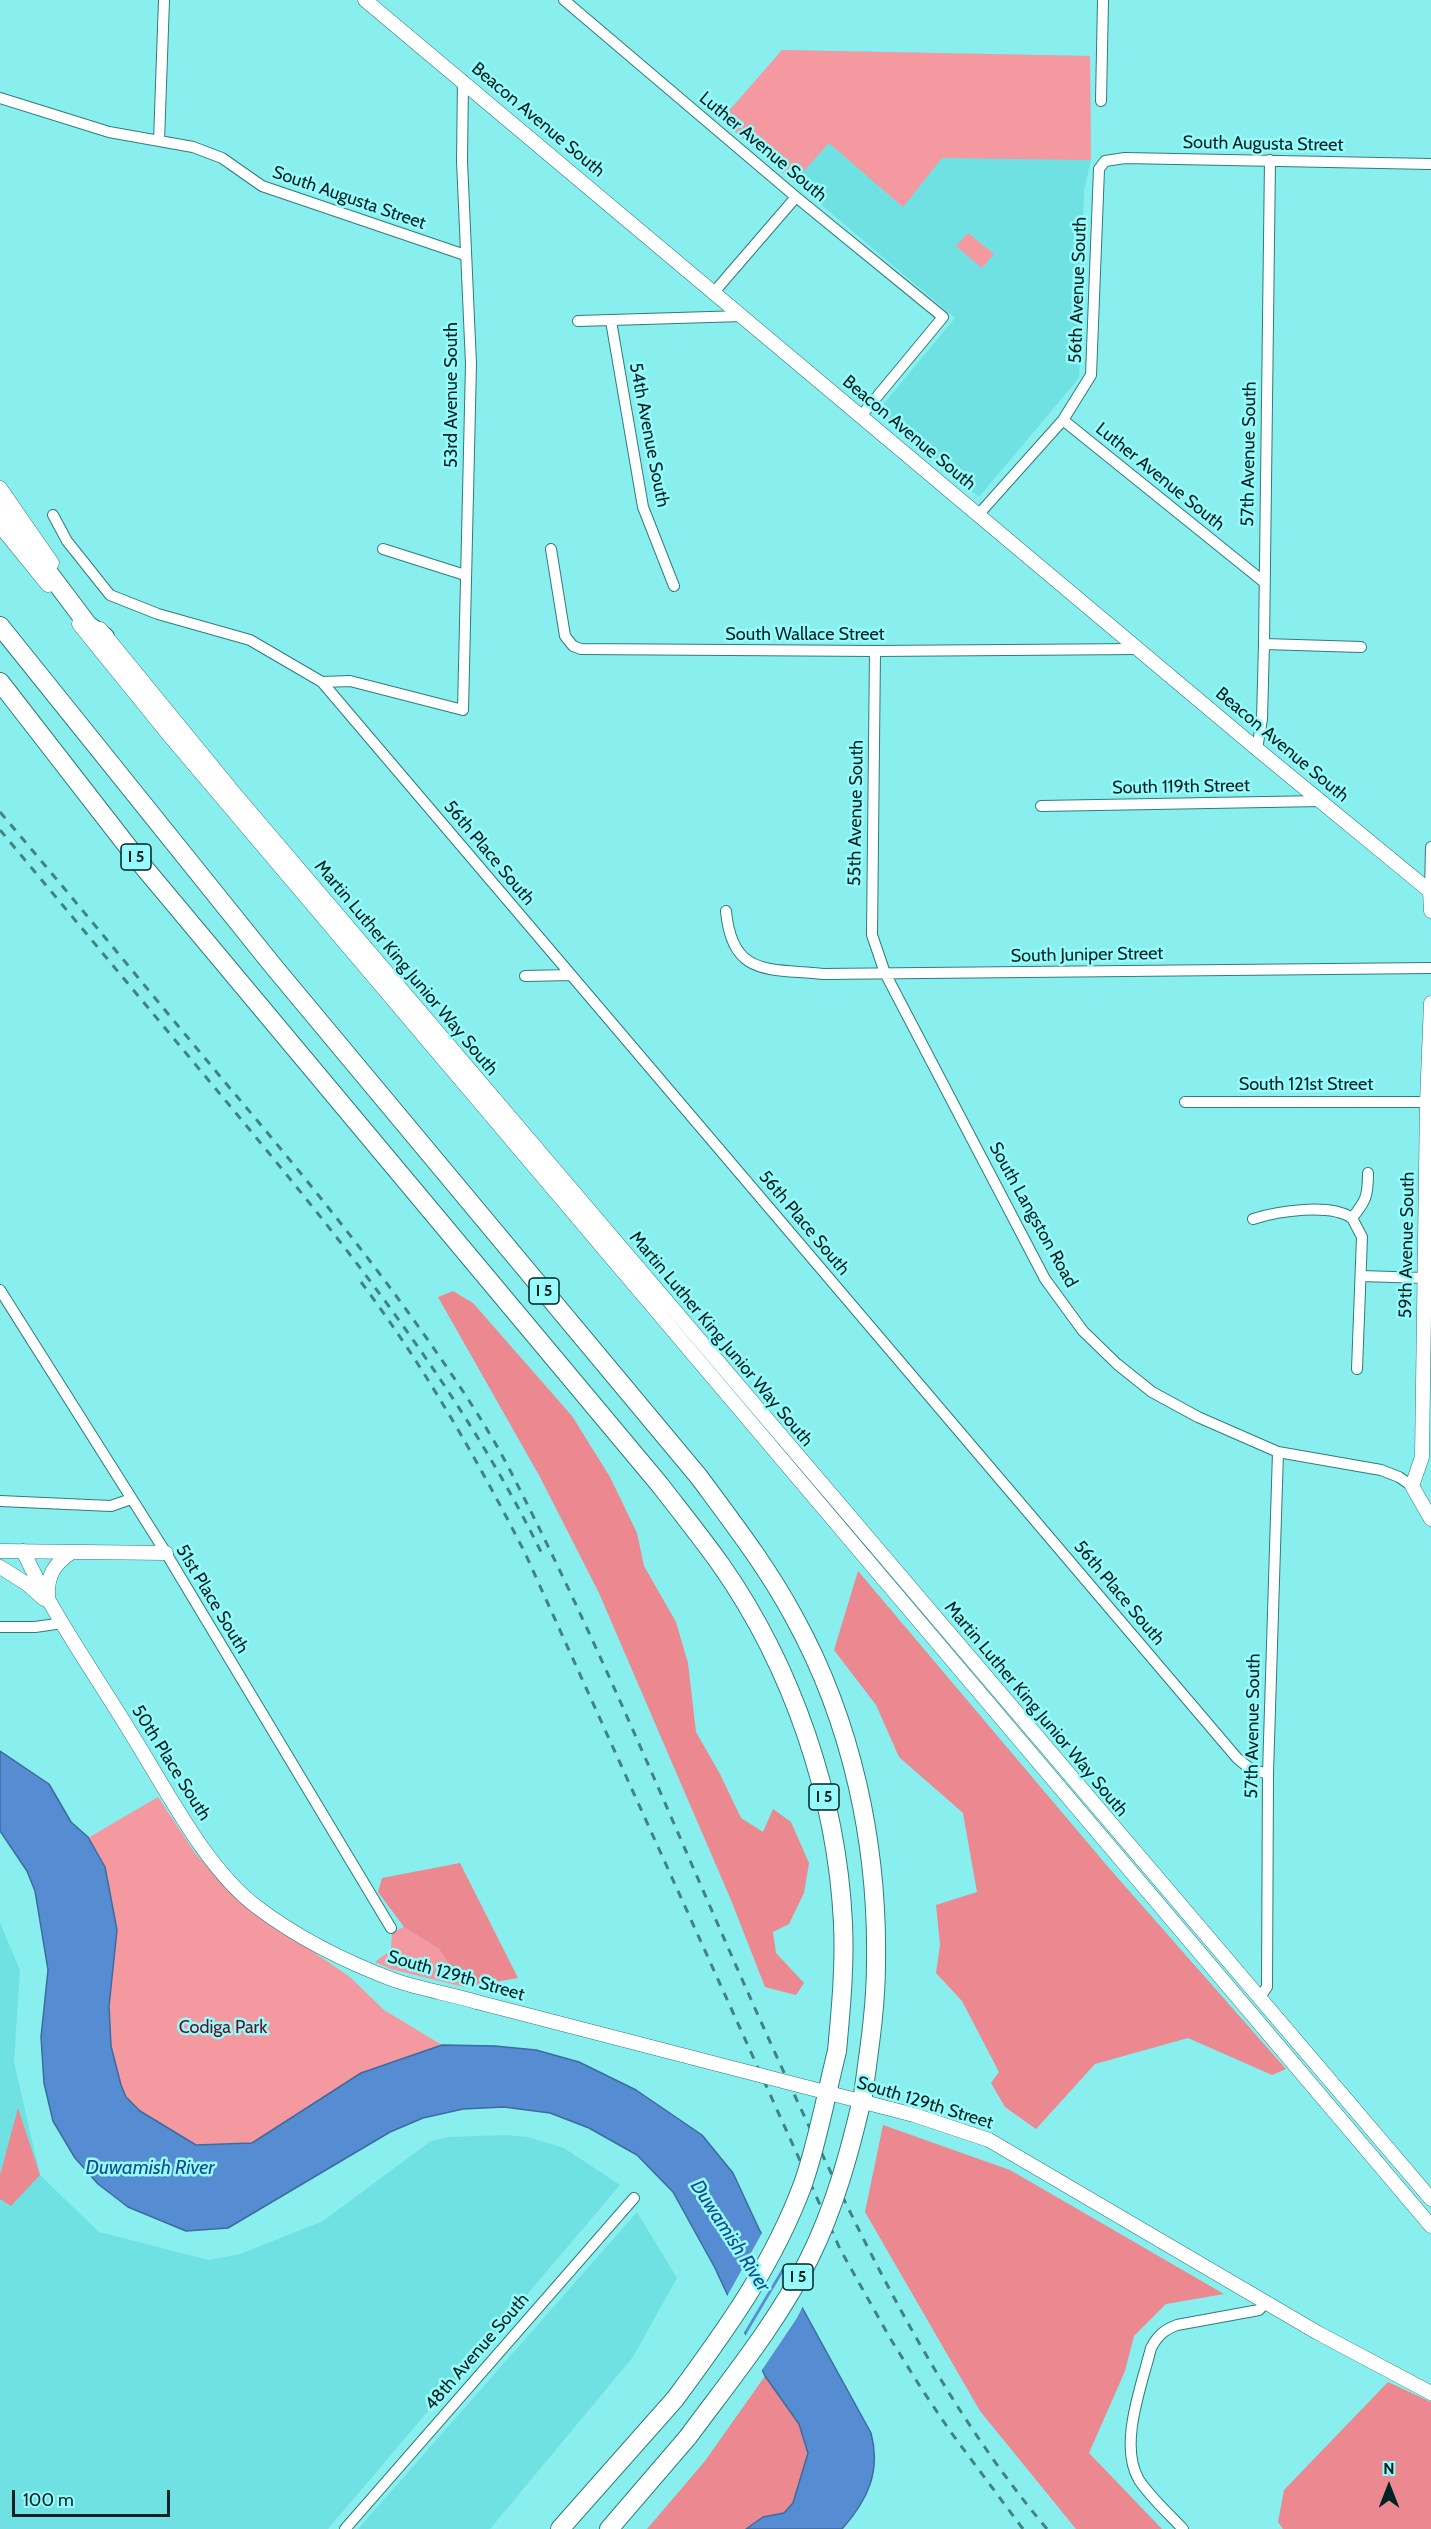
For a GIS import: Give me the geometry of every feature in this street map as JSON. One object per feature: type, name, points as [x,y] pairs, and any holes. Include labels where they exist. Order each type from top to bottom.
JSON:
[{"type":"highway","points":[[0,508],[88,625],[105,637]]},
{"type":"highway","name":"I 5","points":[[0,626],[282,976],[699,1478],[761,1561],[794,1616],[817,1661],[855,1768],[876,1900],[876,1965],[873,2020],[863,2095],[850,2153],[809,2259],[769,2327],[688,2437],[609,2529]]},
{"type":"highway","name":"I 5","points":[[0,682],[149,874],[660,1485],[721,1566],[744,1602],[784,1677],[812,1751],[826,1807],[840,1887],[843,1923],[842,2002],[837,2051],[803,2184],[764,2267],[735,2317],[675,2399],[561,2529]]},
{"type":"highway","points":[[0,697],[28,718]]},
{"type":"main road","name":"Beacon Avenue South","points":[[365,0],[715,291],[1257,749],[1431,892]]},
{"type":"main road","name":"Martin Luther King Junior Way South","points":[[0,488],[105,637],[234,793],[1431,2199]]},
{"type":"main road","name":"Martin Luther King Junior Way South","points":[[0,526],[169,735],[1431,2226]]},
{"type":"main road","points":[[1431,892],[1431,911]]},
{"type":"main road","name":"59th Avenue South","points":[[1412,1486],[1422,1457],[1427,1102],[1431,1003]]},
{"type":"main road","points":[[1412,1486],[1431,1519]]},
{"type":"main road","points":[[0,1551],[165,1553]]},
{"type":"main road","points":[[20,1579],[23,1551]]},
{"type":"main road","name":"50th Place South","points":[[23,1551],[63,1623],[193,1832],[223,1874],[256,1906],[309,1941],[360,1966]]},
{"type":"main road","points":[[52,1605],[48,1585],[52,1570],[61,1559],[72,1552]]},
{"type":"main road","points":[[0,1567],[20,1579],[52,1605]]},
{"type":"main road","name":"South 129th Street","points":[[360,1966],[396,1980],[477,2002],[965,2130],[989,2140],[1266,2302],[1431,2393]]},
{"type":"street","points":[[159,141],[164,0]]},
{"type":"street","name":"Luther Avenue South","points":[[564,0],[796,197],[943,317],[861,416]]},
{"type":"street","points":[[1101,101],[1103,0]]},
{"type":"street","name":"53rd Avenue South","points":[[322,682],[350,681],[462,710],[471,364],[465,255],[463,80]]},
{"type":"street","name":"South Augusta Street","points":[[0,98],[109,132],[206,151],[222,158],[262,186],[465,255]]},
{"type":"street","name":"South Augusta Street","points":[[1099,169],[1105,161],[1125,158],[1431,164]]},
{"type":"street","name":"57th Avenue South","points":[[1257,749],[1262,720],[1264,644],[1270,160]]},
{"type":"street","name":"56th Avenue South","points":[[978,515],[1063,420],[1091,375],[1099,169]]},
{"type":"street","points":[[715,291],[796,197]]},
{"type":"street","points":[[578,321],[744,316]]},
{"type":"street","name":"54th Avenue South","points":[[611,321],[643,507],[675,586]]},
{"type":"street","name":"Luther Avenue South","points":[[1063,420],[1264,582]]},
{"type":"street","points":[[53,516],[67,541],[110,595],[158,614],[250,640],[322,682]]},
{"type":"street","points":[[383,549],[465,575]]},
{"type":"street","name":"South Wallace Street","points":[[551,549],[565,636],[577,648],[875,651],[1139,649]]},
{"type":"street","points":[[1264,644],[1361,647]]},
{"type":"street","name":"55th Avenue South","points":[[875,651],[872,935],[885,973]]},
{"type":"street","name":"56th Place South","points":[[322,682],[1237,1758],[1258,1773],[1268,1773]]},
{"type":"street","name":"South 119th Street","points":[[1041,806],[1322,801]]},
{"type":"street","points":[[1431,847],[1431,892]]},
{"type":"street","name":"South Juniper Street","points":[[726,911],[728,934],[745,961],[755,966],[823,974],[1431,968]]},
{"type":"street","name":"South Langston Road","points":[[885,973],[1045,1280],[1083,1331],[1117,1364],[1152,1392],[1198,1416],[1278,1452],[1381,1470],[1399,1477],[1412,1486]]},
{"type":"street","points":[[525,976],[571,975]]},
{"type":"street","name":"South 121st Street","points":[[1185,1102],[1427,1102]]},
{"type":"street","points":[[1352,1218],[1365,1203],[1368,1193],[1368,1173]]},
{"type":"street","points":[[1253,1219],[1275,1212],[1336,1211],[1352,1218],[1362,1237],[1357,1369]]},
{"type":"street","points":[[1361,1276],[1424,1278]]},
{"type":"street","name":"51st Place South","points":[[0,1290],[165,1553],[391,1928]]},
{"type":"street","name":"57th Avenue South","points":[[1259,1998],[1267,1987],[1268,1773],[1278,1452]]},
{"type":"street","points":[[0,1501],[111,1506],[131,1499]]},
{"type":"street","points":[[0,1627],[35,1627],[63,1623]]},
{"type":"street","name":"48th Avenue South","points":[[345,2529],[634,2198]]},
{"type":"street","points":[[1183,2529],[1149,2493],[1138,2478],[1132,2464],[1131,2431],[1151,2348],[1158,2336],[1166,2329],[1259,2310],[1266,2302]]},
{"type":"shaded area","points":[[782,50],[1090,56],[1091,160],[1084,190],[1079,378],[979,497],[877,412],[955,318],[721,120]]},
{"type":"shaded area","points":[[453,1291],[473,1303],[572,1416],[610,1477],[637,1533],[644,1566],[676,1622],[688,1663],[696,1732],[741,1818],[763,1832],[773,1809],[791,1822],[809,1863],[804,1893],[789,1924],[773,1932],[776,1953],[804,1983],[796,1995],[765,1987],[731,1900],[599,1593],[540,1477],[438,1297]]},
{"type":"shaded area","points":[[858,1571],[1109,1868],[1286,2069],[1272,2075],[1188,2038],[1095,2064],[1036,2129],[1005,2107],[991,2083],[999,2072],[962,2001],[936,1973],[940,1945],[936,1905],[977,1892],[963,1813],[899,1757],[876,1705],[834,1650]]},
{"type":"shaded area","points":[[460,1863],[518,1978],[464,1987],[439,1949],[404,1927],[378,1892],[382,1878]]},
{"type":"shaded area","points":[[0,1923],[20,1970],[14,2062],[40,2175],[99,2232],[209,2260],[240,2254],[323,2221],[431,2141],[449,2137],[506,2135],[528,2137],[564,2148],[620,2185],[328,2529],[0,2529]]},
{"type":"shaded area","points":[[18,2108],[40,2175],[11,2206],[0,2199],[0,2175]]},
{"type":"shaded area","points":[[883,2125],[1010,2170],[1224,2294],[1166,2304],[1134,2336],[1125,2371],[1089,2453],[1162,2529],[1076,2529],[980,2411],[865,2212]]},
{"type":"shaded area","points":[[637,2212],[677,2278],[633,2357],[490,2529],[358,2529]]},
{"type":"shaded area","points":[[765,2376],[799,2424],[808,2453],[793,2503],[784,2513],[763,2517],[746,2529],[647,2529],[705,2461]]},
{"type":"shaded area","points":[[1388,2382],[1431,2402],[1431,2529],[1283,2529],[1278,2522],[1284,2490]]},
{"type":"green space","points":[[782,50],[1090,56],[1091,160],[942,158],[903,207],[829,143],[794,182],[721,120]]},
{"type":"green space","points":[[968,233],[994,254],[982,268],[956,246]]},
{"type":"green space","name":"Codiga Park","points":[[158,1797],[195,1853],[236,1899],[350,1977],[384,2010],[442,2045],[361,2073],[252,2143],[197,2145],[140,2111],[126,2097],[111,2046],[109,2006],[117,1930],[105,1867],[88,1838]]},
{"type":"green space","points":[[404,1927],[439,1949],[464,1987],[391,1969],[375,1962],[391,1950],[392,1932]]},
{"type":"water","name":"Duwamish River","points":[[0,1751],[49,1784],[71,1822],[88,1837],[105,1867],[117,1930],[109,2006],[111,2046],[121,2085],[126,2097],[140,2111],[196,2145],[252,2143],[361,2073],[442,2045],[495,2046],[536,2050],[579,2062],[636,2090],[702,2135],[733,2173],[759,2229],[871,2433],[874,2460],[870,2484],[859,2507],[842,2529],[746,2529],[763,2517],[784,2513],[793,2503],[808,2453],[799,2424],[765,2376],[715,2268],[673,2192],[637,2155],[589,2128],[550,2113],[504,2107],[463,2109],[423,2118],[390,2132],[228,2228],[186,2231],[128,2207],[98,2184],[75,2158],[53,2121],[44,2083],[41,2037],[48,1970],[35,1891],[27,1871],[0,1831]]},
{"type":"pier","points":[[763,2231],[783,2267],[742,2336],[725,2300]]},
{"type":"pier","points":[[785,2269],[804,2304],[760,2373],[744,2338]]},
{"type":"railway","points":[[0,812],[331,1211],[423,1333],[483,1423],[515,1480],[590,1635],[765,2030],[881,2274],[910,2328],[974,2431],[1009,2481],[1047,2529]]},
{"type":"railway","points":[[0,830],[313,1208],[398,1319],[475,1434],[511,1494],[543,1556]]},
{"type":"railway","points":[[361,1282],[449,1414],[525,1553],[840,2249],[921,2388],[1023,2529]]}]
